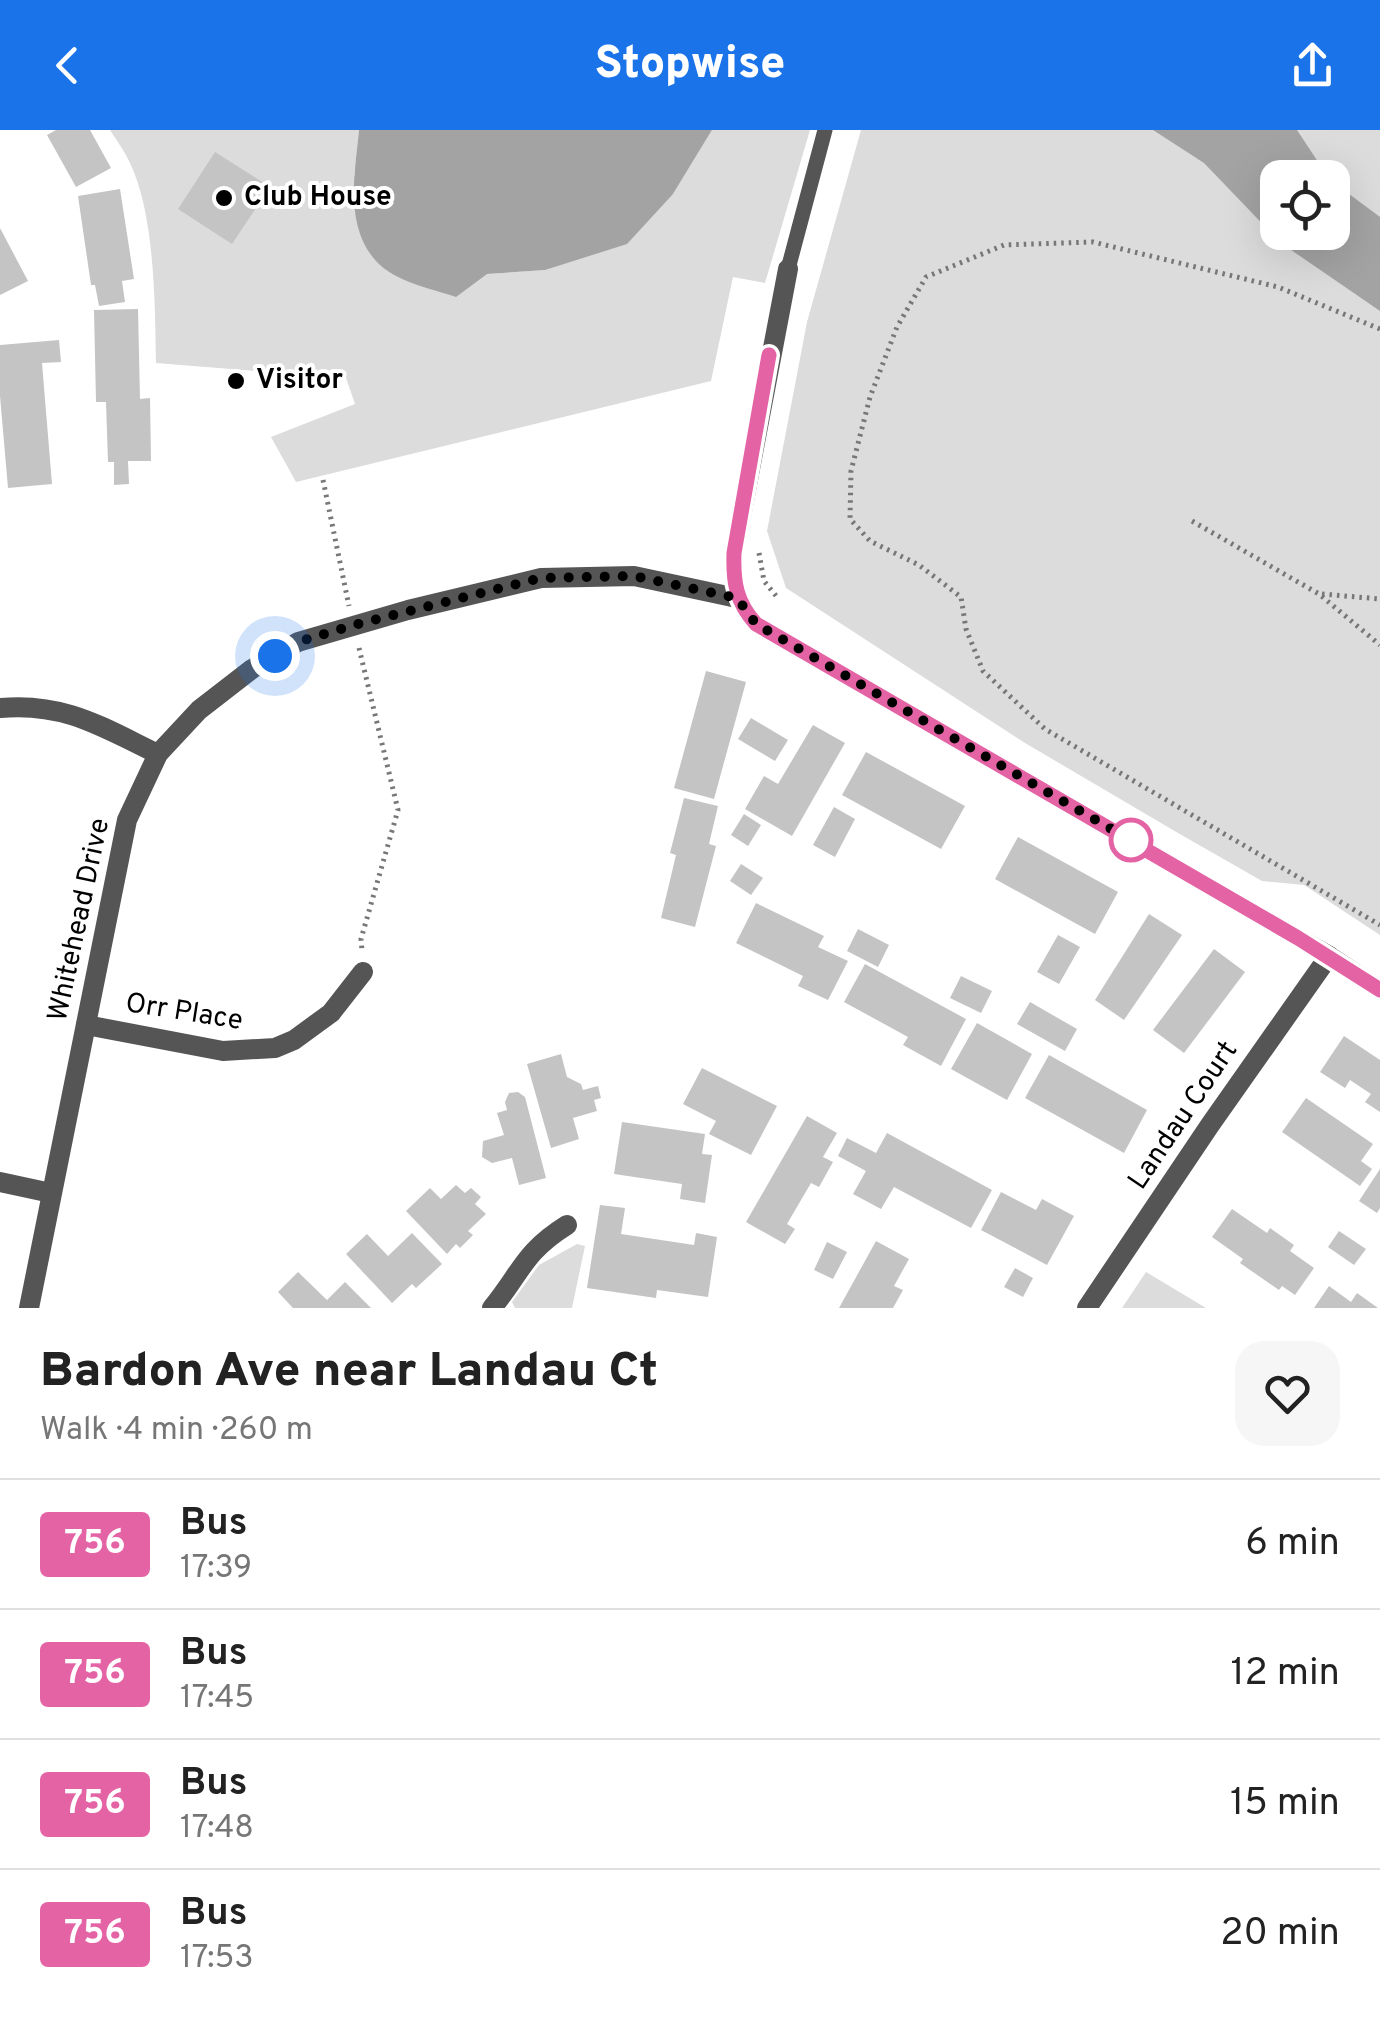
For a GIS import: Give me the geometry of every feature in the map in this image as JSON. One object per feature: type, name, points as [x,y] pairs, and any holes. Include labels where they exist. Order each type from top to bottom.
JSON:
[{"type":"street","points":[[788,269],[734,553],[737,598],[756,624],[1329,956],[1380,990]]},
{"type":"street","name":"Whitehead Drive","points":[[29,1308],[127,820],[158,754],[199,710],[252,669],[298,642],[541,578],[634,576],[737,598]]},
{"type":"street","points":[[0,708],[28,705],[71,713],[158,754]]},
{"type":"street","name":"Landau Court","points":[[1087,1308],[1329,956]]},
{"type":"street","name":"Orr Place","points":[[86,1025],[223,1051],[275,1048],[294,1040],[331,1014],[363,972]]},
{"type":"street","points":[[0,1182],[51,1193]]},
{"type":"street","points":[[492,1308],[521,1264],[543,1240],[568,1225]]},
{"type":"lane","points":[[788,269],[825,130]]},
{"type":"path","points":[[1380,329],[1278,287],[1094,242],[1004,245],[926,277],[896,326],[870,397],[851,472],[850,520],[870,541],[919,565],[960,597],[966,629],[983,671],[1045,729],[1380,926]]},
{"type":"path","points":[[323,480],[349,606]]},
{"type":"path","points":[[1192,520],[1319,594],[1380,645]]},
{"type":"path","points":[[1319,594],[1380,599]]},
{"type":"path","points":[[359,648],[398,810],[361,939],[363,972]]},
{"type":"shaded area","points":[[110,130],[359,130],[354,176],[487,274],[545,270],[673,194],[712,130],[810,130],[765,283],[733,277],[711,381],[296,482],[271,437],[355,404],[346,378],[156,363],[152,261],[144,208],[130,163]]},
{"type":"shaded area","points":[[359,130],[712,130],[673,194],[627,244],[545,270],[487,274],[456,297],[393,274],[366,247],[359,232],[354,198]]},
{"type":"shaded area","points":[[861,130],[1380,130],[1380,935],[1304,885],[1262,881],[1178,833],[1025,743],[786,588],[767,531],[807,322]]},
{"type":"shaded area","points":[[1153,130],[1297,130],[1317,160],[1260,160],[1260,221],[1204,163]]},
{"type":"shaded area","points":[[1350,195],[1380,217],[1380,311],[1291,250],[1350,250]]},
{"type":"shaded area","points":[[577,1244],[585,1246],[572,1308],[515,1308],[512,1302],[539,1265]]},
{"type":"shaded area","points":[[1146,1272],[1206,1308],[1122,1308]]},
{"type":"building","points":[[56,130],[90,130],[111,168],[76,187],[47,135]]},
{"type":"building","name":"Club House","points":[[215,152],[270,187],[232,244],[178,209]]},
{"type":"building","points":[[120,189],[134,279],[122,281],[125,302],[99,306],[95,285],[91,285],[78,196]]},
{"type":"building","points":[[0,228],[28,281],[0,295]]},
{"type":"building","points":[[138,309],[140,399],[150,398],[151,461],[128,461],[129,484],[114,485],[114,462],[108,462],[106,402],[96,402],[94,310]]},
{"type":"building","points":[[59,340],[61,362],[42,363],[52,484],[8,488],[0,345]]},
{"type":"building","points":[[706,671],[746,682],[714,799],[674,788]]},
{"type":"building","points":[[751,718],[788,740],[775,761],[738,739]]},
{"type":"building","points":[[813,725],[845,743],[792,836],[745,809],[764,776],[778,784]]},
{"type":"building","points":[[866,752],[965,806],[941,849],[842,795]]},
{"type":"building","points":[[684,798],[718,806],[709,844],[716,846],[695,927],[661,918],[676,855],[670,853]]},
{"type":"building","points":[[834,807],[855,819],[835,857],[813,845]]},
{"type":"building","points":[[744,814],[761,825],[748,846],[731,835]]},
{"type":"building","points":[[1018,837],[1118,892],[1095,934],[995,879]]},
{"type":"building","points":[[741,864],[763,878],[751,895],[730,881]]},
{"type":"building","points":[[756,903],[824,936],[818,947],[848,961],[828,1000],[798,986],[803,976],[736,943]]},
{"type":"building","points":[[1149,914],[1182,935],[1124,1020],[1095,1000]]},
{"type":"building","points":[[858,929],[889,945],[878,967],[847,951]]},
{"type":"building","points":[[1058,935],[1080,947],[1059,984],[1037,972]]},
{"type":"building","points":[[1214,949],[1245,972],[1184,1053],[1153,1030]]},
{"type":"building","points":[[865,964],[966,1019],[941,1066],[903,1045],[908,1037],[844,1002]]},
{"type":"building","points":[[961,976],[992,991],[981,1013],[950,998]]},
{"type":"building","points":[[1030,1002],[1077,1029],[1065,1051],[1017,1024]]},
{"type":"building","points":[[977,1023],[1032,1054],[1007,1100],[951,1069]]},
{"type":"building","points":[[1344,1036],[1380,1060],[1380,1112],[1365,1102],[1371,1094],[1350,1080],[1345,1088],[1320,1072]]},
{"type":"building","points":[[561,1054],[567,1077],[581,1084],[583,1090],[598,1086],[601,1098],[594,1100],[597,1111],[573,1118],[579,1139],[551,1148],[527,1064]]},
{"type":"building","points":[[1049,1055],[1147,1110],[1124,1153],[1025,1098]]},
{"type":"building","points":[[702,1068],[777,1106],[751,1155],[709,1134],[716,1121],[683,1104]]},
{"type":"building","points":[[518,1092],[525,1097],[546,1178],[519,1185],[512,1158],[492,1163],[482,1157],[483,1141],[504,1135],[497,1113],[507,1110],[509,1093]]},
{"type":"building","points":[[1306,1098],[1373,1144],[1361,1161],[1372,1169],[1360,1186],[1282,1132]]},
{"type":"building","points":[[807,1116],[837,1133],[823,1157],[833,1162],[819,1187],[811,1183],[787,1224],[795,1229],[785,1244],[746,1222]]},
{"type":"building","points":[[622,1122],[705,1134],[702,1154],[712,1155],[705,1203],[680,1199],[682,1184],[614,1174]]},
{"type":"building","points":[[887,1133],[992,1190],[971,1228],[894,1187],[881,1209],[853,1194],[866,1171],[838,1156],[847,1138],[876,1153]]},
{"type":"building","points":[[1380,1169],[1380,1208],[1377,1213],[1359,1201]]},
{"type":"building","points":[[456,1185],[465,1193],[471,1188],[481,1197],[475,1204],[486,1214],[468,1231],[473,1235],[447,1254],[406,1211],[430,1188],[441,1199]]},
{"type":"building","points":[[1001,1192],[1036,1210],[1042,1199],[1074,1216],[1047,1265],[981,1230]]},
{"type":"building","points":[[600,1205],[625,1208],[621,1234],[694,1245],[696,1233],[717,1237],[708,1297],[657,1290],[656,1298],[587,1288]]},
{"type":"building","points":[[1232,1209],[1267,1233],[1270,1228],[1294,1245],[1290,1251],[1314,1268],[1295,1295],[1282,1286],[1279,1290],[1240,1263],[1243,1259],[1212,1237]]},
{"type":"building","points":[[1339,1231],[1366,1249],[1354,1265],[1328,1247]]},
{"type":"building","points":[[412,1233],[442,1264],[392,1303],[346,1254],[367,1234],[388,1256]]},
{"type":"building","points":[[876,1241],[909,1259],[894,1286],[903,1290],[893,1308],[839,1308]]},
{"type":"building","points":[[827,1242],[847,1252],[833,1279],[814,1270]]},
{"type":"building","points":[[1015,1268],[1033,1278],[1023,1297],[1004,1287]]},
{"type":"building","points":[[298,1272],[327,1300],[345,1282],[371,1308],[293,1308],[278,1292]]},
{"type":"building","points":[[1329,1286],[1351,1302],[1357,1293],[1378,1308],[1314,1308]]},
{"type":"bus line","name":"756","points":[[769,355],[734,553],[737,598],[748,616],[1329,956],[1380,990]]},
{"type":"place","name":"Club House","points":[[224,198]]},
{"type":"place","name":"Visitor","points":[[236,381]]},
{"type":"route","points":[[275,656],[298,642],[354,625],[541,578],[634,576],[737,598],[756,624],[1141,846],[1131,840]]}]
